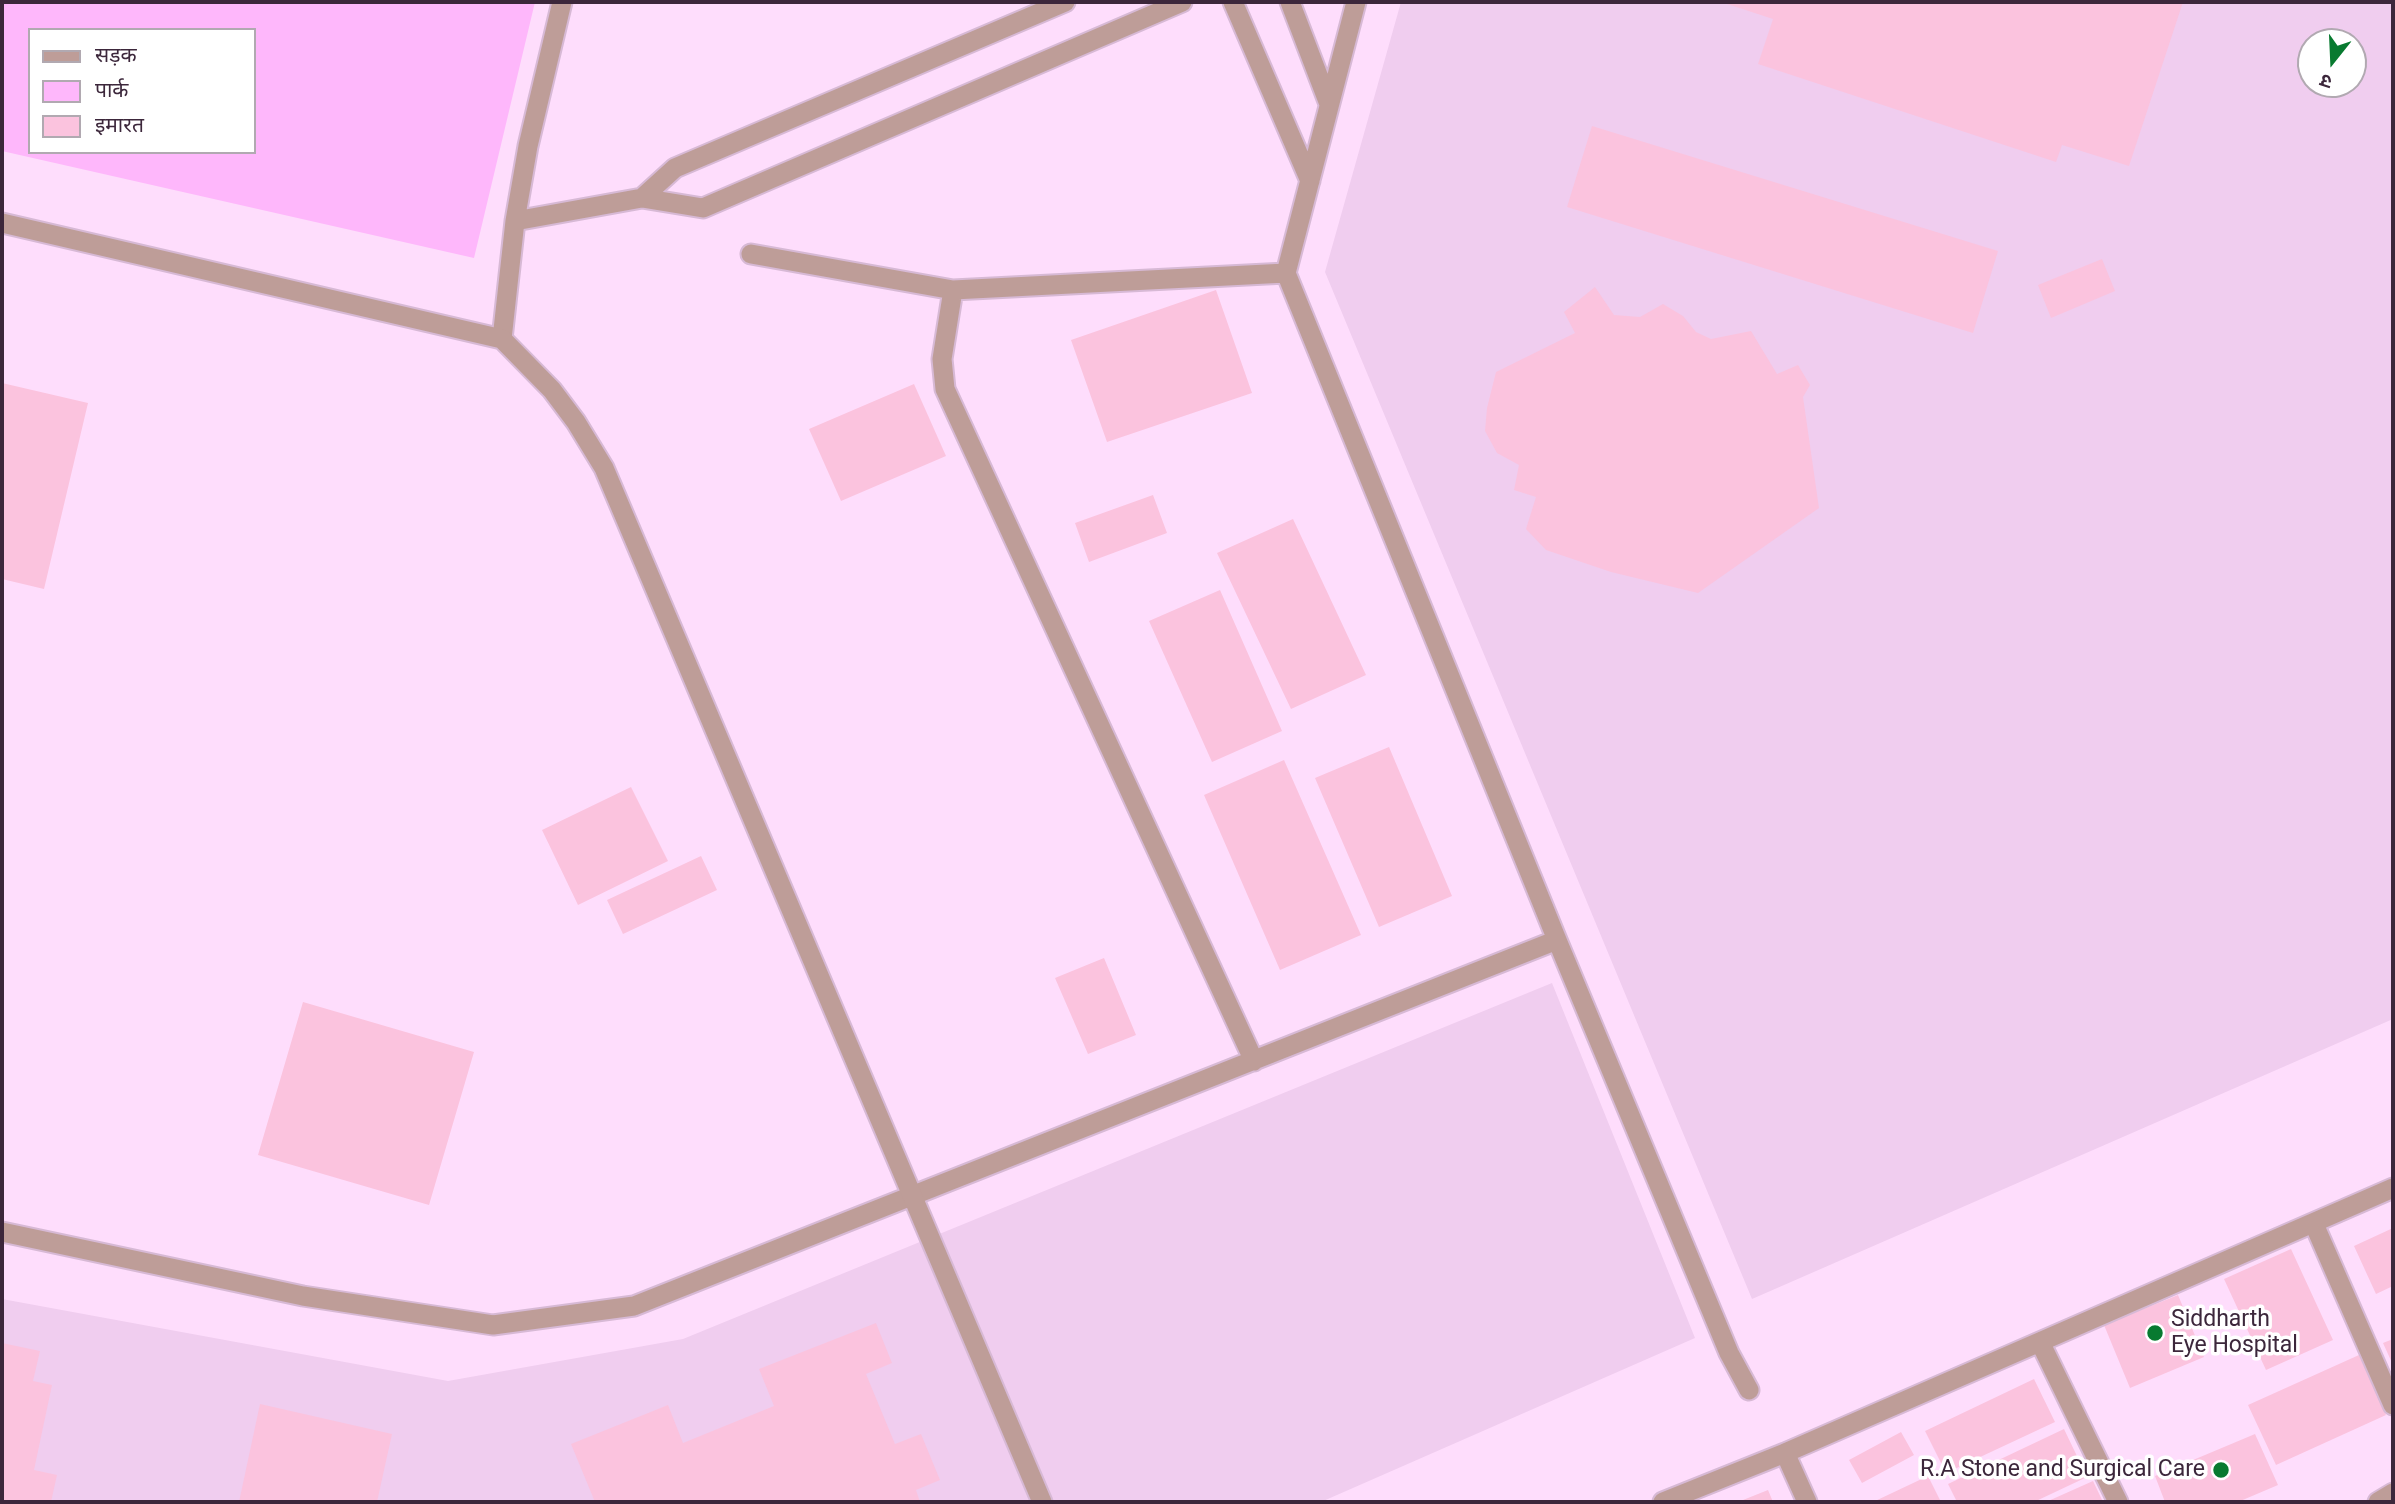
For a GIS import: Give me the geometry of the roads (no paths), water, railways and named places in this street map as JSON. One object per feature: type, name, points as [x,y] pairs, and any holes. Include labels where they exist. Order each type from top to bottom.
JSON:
[{"type":"street","points":[[502,339],[515,221],[528,146],[562,2]]},
{"type":"street","points":[[642,198],[675,168],[1065,2]]},
{"type":"street","points":[[515,221],[642,198],[703,208],[1182,2]]},
{"type":"street","points":[[1233,2],[1310,181]]},
{"type":"street","points":[[1290,2],[1329,104]]},
{"type":"street","points":[[1356,2],[1286,273],[1557,940],[1730,1353],[1749,1390]]},
{"type":"street","points":[[2,223],[502,339],[552,390],[576,422],[604,468],[1042,1502]]},
{"type":"street","points":[[751,254],[953,290],[1286,273]]},
{"type":"street","points":[[953,290],[942,359],[945,389],[1254,1061]]},
{"type":"street","points":[[2,1232],[303,1296],[493,1325],[634,1306],[1557,940]]},
{"type":"street","points":[[1663,1502],[1785,1452],[2393,1188]]},
{"type":"street","points":[[2314,1224],[2393,1405]]},
{"type":"street","points":[[2040,1342],[2118,1502]]},
{"type":"street","points":[[1785,1452],[1807,1502]]},
{"type":"street","points":[[2378,1502],[2393,1493]]},
{"type":"place","name":"Siddharth Eye Hospital","points":[[2155,1333]]},
{"type":"place","name":"R.A Stone and Surgical Care","points":[[2221,1470]]}]
